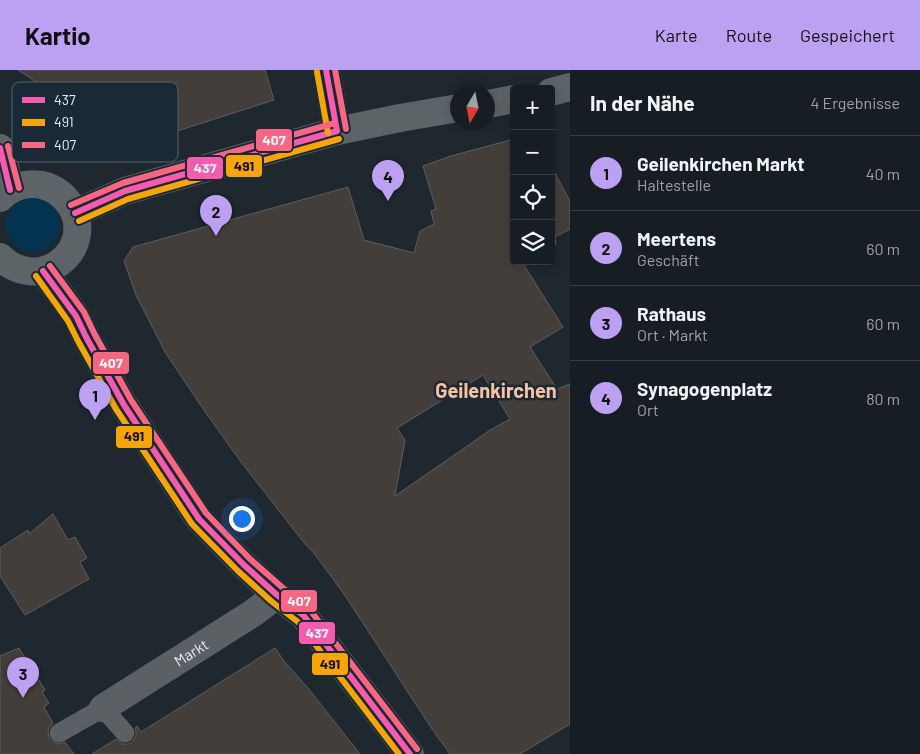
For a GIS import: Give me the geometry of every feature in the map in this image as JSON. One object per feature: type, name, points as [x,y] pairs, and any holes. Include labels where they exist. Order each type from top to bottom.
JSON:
[{"type":"street","points":[[326,70],[337,131]]},
{"type":"street","points":[[555,91],[570,88]]},
{"type":"street","points":[[495,103],[510,100]]},
{"type":"street","points":[[75,214],[125,191],[337,131],[450,109]]},
{"type":"street","points":[[0,148],[5,194],[22,185],[48,186],[60,193],[69,202],[75,214],[77,228],[74,242],[67,255],[57,265],[43,271],[18,270],[7,264],[0,257]]},
{"type":"street","points":[[43,271],[76,316],[124,404],[199,519],[244,565],[304,616],[410,754]]},
{"type":"street","name":"Markt","points":[[103,708],[253,613],[277,594]]},
{"type":"lane","name":"Markt","points":[[59,733],[103,708]]},
{"type":"lane","points":[[103,708],[125,733]]},
{"type":"shaded area","points":[[33,198],[43,200],[52,206],[58,215],[60,225],[58,235],[52,244],[43,250],[33,252],[23,250],[14,244],[8,235],[6,225],[8,215],[14,206],[23,200]]},
{"type":"building","points":[[18,70],[265,70],[274,100],[178,131],[178,82],[36,82]]},
{"type":"building","points":[[510,140],[510,265],[524,265],[563,327],[530,347],[557,389],[570,384],[570,724],[520,754],[450,754],[344,594],[314,553],[241,462],[165,352],[136,295],[124,261],[133,247],[348,187],[364,240],[414,253],[420,231],[434,224],[431,211],[436,209],[423,166],[451,156]],"holes":[[[483,375],[510,419],[487,432],[395,496],[405,440],[397,428]]]},
{"type":"building","points":[[555,173],[570,201],[570,229],[555,237]]},
{"type":"building","points":[[53,514],[68,540],[75,537],[87,558],[80,562],[89,579],[25,615],[0,576],[0,548],[28,530],[29,534]]},
{"type":"building","points":[[19,648],[45,690],[42,692],[49,703],[44,707],[53,723],[49,728],[49,738],[58,744],[65,742],[74,754],[0,754],[0,656]]},
{"type":"building","points":[[275,648],[360,754],[92,754],[116,739],[122,744],[132,742],[136,736],[135,728],[137,726],[141,732]]},
{"type":"transit line","name":"437","points":[[326,70],[337,131]]},
{"type":"transit line","name":"407","points":[[335,70],[346,129]]},
{"type":"transit line","name":"491","points":[[317,72],[328,133]]},
{"type":"transit line","name":"407","points":[[71,205],[123,183],[335,123]]},
{"type":"transit line","name":"437","points":[[75,213],[125,191],[337,131]]},
{"type":"transit line","name":"491","points":[[79,221],[128,199],[339,139]]},
{"type":"transit line","name":"407","points":[[8,146],[12,161]]},
{"type":"transit line","name":"437","points":[[0,148],[10,190]]},
{"type":"transit line","name":"407","points":[[12,162],[19,188]]},
{"type":"transit line","name":"407","points":[[50,266],[84,312],[131,400],[206,513],[250,559],[310,610],[417,749]]},
{"type":"transit line","name":"437","points":[[43,271],[76,316],[124,405],[199,519],[244,565],[304,616],[410,754]]},
{"type":"transit line","name":"491","points":[[36,276],[68,321],[116,409],[192,524],[238,571],[298,622],[399,754]]},
{"type":"place","name":"Synagogenplatz","points":[[388,201]]},
{"type":"place","name":"Meertens","points":[[216,236]]},
{"type":"place","name":"Geilenkirchen Markt","points":[[95,420]]},
{"type":"place","name":"Rathaus","points":[[23,698]]},
{"type":"district","name":"Geilenkirchen","points":[[496,390]]}]
